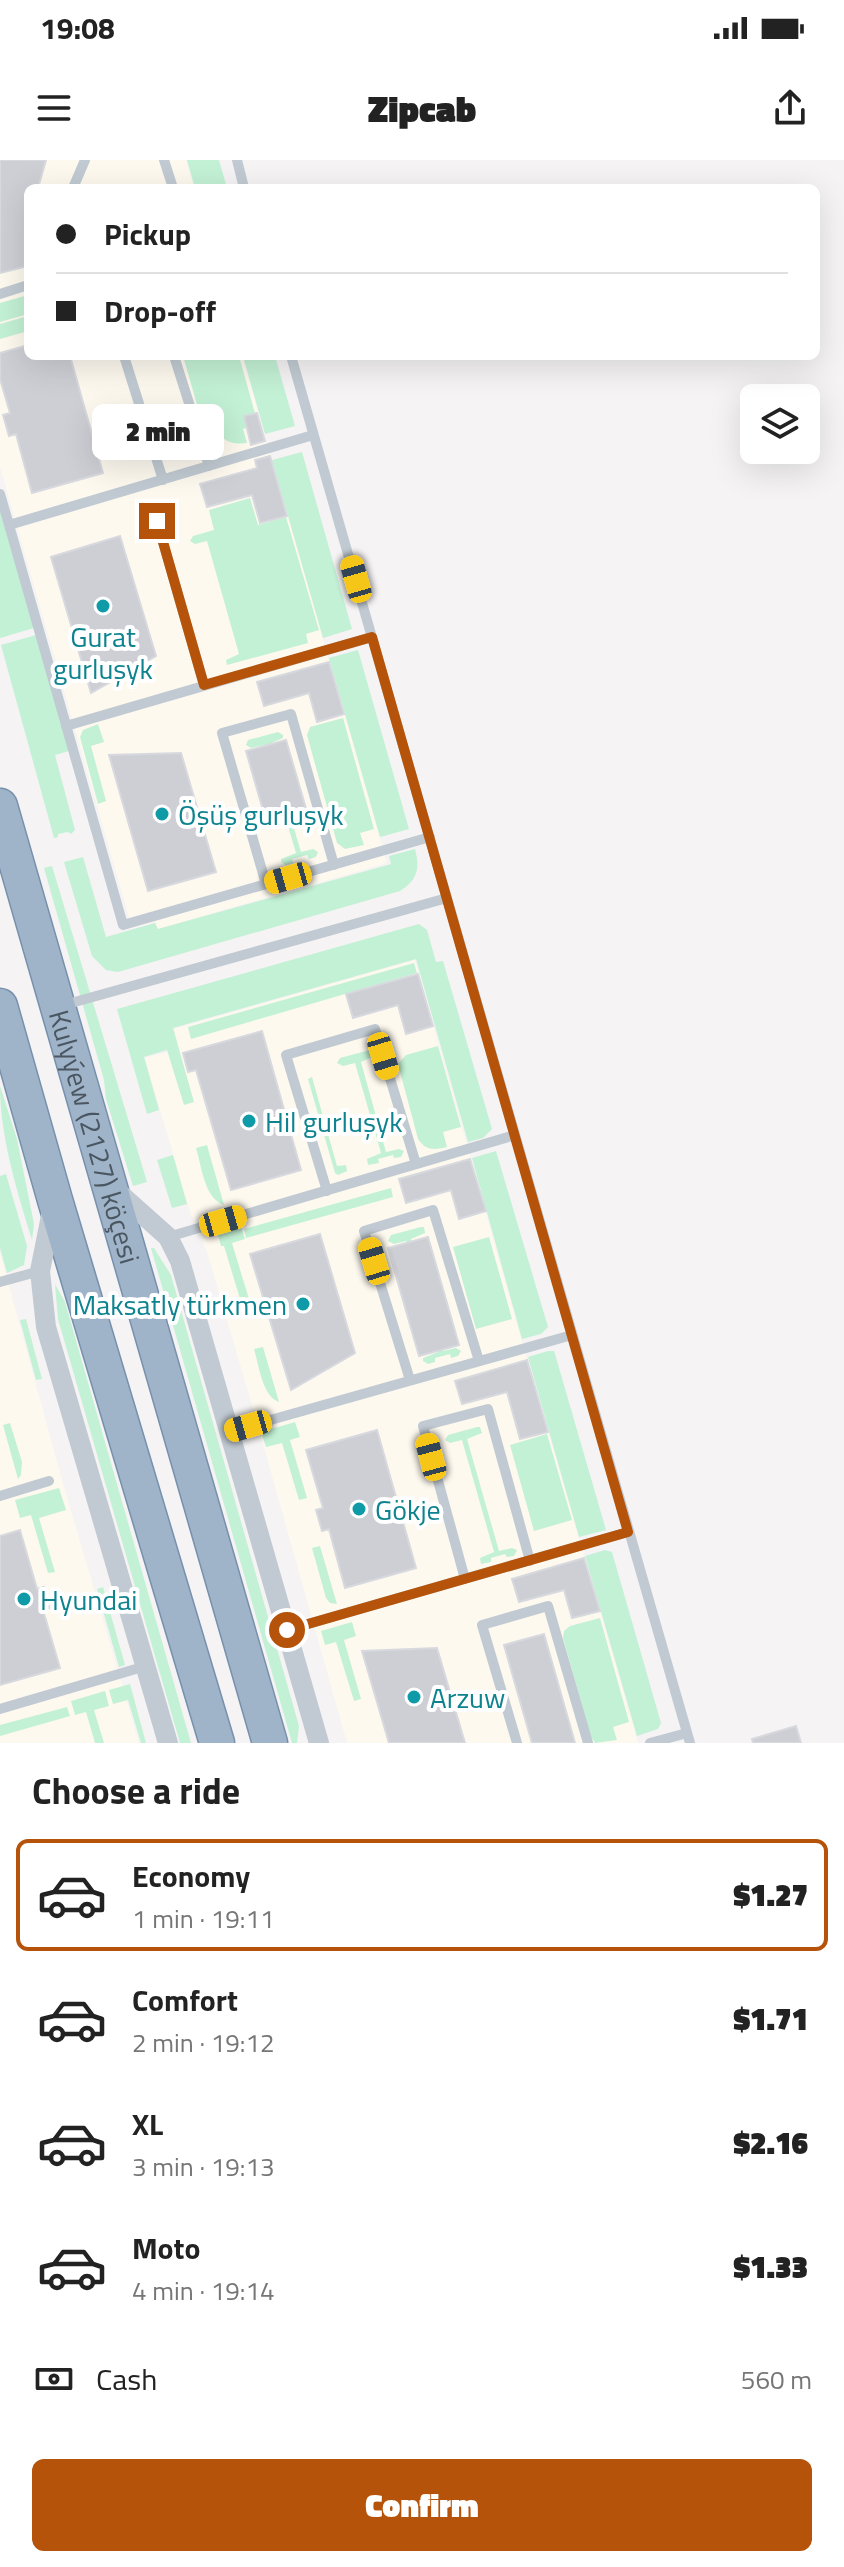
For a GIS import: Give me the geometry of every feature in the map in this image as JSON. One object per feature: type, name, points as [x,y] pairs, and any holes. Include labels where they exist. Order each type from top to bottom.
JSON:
[{"type":"highway","name":"Kulyýew (2127) köçesi","points":[[0,806],[270,1743]]},
{"type":"highway","name":"Kulyýew (2127) köçesi","points":[[0,1006],[217,1743]]},
{"type":"street","points":[[106,1182],[168,1237],[180,1261],[319,1743]]},
{"type":"street","points":[[55,1200],[40,1271],[46,1327],[168,1743]]},
{"type":"lane","points":[[75,184],[85,160]]},
{"type":"lane","points":[[164,160],[172,184]]},
{"type":"lane","points":[[237,160],[243,184]]},
{"type":"lane","points":[[0,294],[24,286]]},
{"type":"lane","points":[[125,360],[163,480]]},
{"type":"lane","points":[[175,360],[209,466]]},
{"type":"lane","points":[[292,360],[688,1738],[650,1743]]},
{"type":"lane","points":[[9,525],[313,435]]},
{"type":"lane","points":[[0,494],[123,925],[430,837]]},
{"type":"lane","points":[[157,521],[204,685]]},
{"type":"lane","points":[[66,726],[372,637]]},
{"type":"lane","points":[[266,884],[222,733],[291,714],[334,865]]},
{"type":"lane","points":[[57,1007],[447,898]]},
{"type":"lane","points":[[327,1191],[286,1055],[375,1029],[416,1164]]},
{"type":"lane","points":[[168,1237],[515,1135]]},
{"type":"lane","points":[[410,1380],[364,1231],[433,1210],[479,1361]]},
{"type":"lane","points":[[0,1282],[40,1271]]},
{"type":"lane","points":[[228,1432],[572,1335]]},
{"type":"lane","points":[[465,1579],[423,1426],[488,1409],[530,1561]]},
{"type":"lane","points":[[0,1496],[49,1481]]},
{"type":"lane","points":[[287,1630],[628,1532]]},
{"type":"lane","points":[[517,1743],[482,1625],[548,1606],[588,1743]]},
{"type":"lane","points":[[0,1709],[146,1666]]},
{"type":"shaded area","points":[[0,160],[186,160],[193,184],[24,184],[24,360],[243,360],[387,863],[157,929],[155,922],[132,928],[0,467]]},
{"type":"shaded area","points":[[415,960],[638,1743],[347,1743],[207,1252],[191,1215],[145,1058],[179,1049],[174,1029]]},
{"type":"shaded area","points":[[0,1253],[60,1473],[139,1743],[0,1743]]},
{"type":"green space","points":[[187,160],[219,160],[226,184],[194,184]]},
{"type":"green space","points":[[24,296],[24,315],[0,322],[0,303]]},
{"type":"green space","points":[[24,317],[24,332],[0,339],[0,324]]},
{"type":"green space","points":[[184,360],[240,360],[258,424],[243,429],[247,443],[227,441],[216,425],[204,429]]},
{"type":"green space","points":[[244,360],[276,360],[295,426],[265,434]]},
{"type":"green space","points":[[302,452],[352,629],[323,638],[272,460]]},
{"type":"green space","points":[[250,498],[258,525],[286,517],[319,630],[306,634],[308,643],[227,665],[226,660],[239,654],[207,541],[195,544],[190,541],[193,536],[214,530],[209,510]]},
{"type":"green space","points":[[0,511],[34,628],[0,638]]},
{"type":"green space","points":[[36,635],[69,751],[55,755],[75,830],[54,838],[1,645]]},
{"type":"green space","points":[[358,650],[409,829],[380,837],[329,658]]},
{"type":"green space","points":[[343,718],[374,829],[360,833],[364,845],[345,849],[337,843],[307,735],[310,727]]},
{"type":"green space","points":[[98,724],[104,742],[91,746],[106,801],[98,804],[80,737],[83,730]]},
{"type":"green space","points":[[278,732],[283,738],[269,744],[301,852],[313,849],[318,852],[316,857],[309,859],[307,855],[292,859],[293,863],[286,865],[281,859],[296,853],[264,745],[251,748],[246,745],[248,740]]},
{"type":"green space","points":[[415,849],[416,873],[400,891],[118,972],[106,970],[92,956],[64,862],[83,857],[106,937],[155,923],[158,929],[391,864],[389,856]]},
{"type":"green space","points":[[52,866],[147,1182],[133,1186],[106,1099],[104,1080],[44,868]]},
{"type":"green space","points":[[419,924],[427,930],[436,962],[443,961],[492,1129],[483,1138],[468,1142],[416,959],[173,1028],[194,1102],[184,1105],[167,1050],[144,1057],[159,1110],[147,1114],[117,1009]]},
{"type":"green space","points":[[414,963],[417,973],[191,1039],[188,1027]]},
{"type":"green space","points":[[438,1046],[461,1127],[443,1132],[447,1147],[434,1149],[427,1148],[418,1139],[398,1064],[406,1055]]},
{"type":"green space","points":[[370,1050],[375,1053],[374,1056],[361,1062],[386,1152],[404,1151],[401,1157],[394,1158],[393,1155],[368,1165],[367,1159],[381,1153],[355,1063],[343,1066],[337,1063],[340,1058]]},
{"type":"green space","points":[[312,1077],[337,1166],[346,1165],[347,1171],[338,1175],[308,1079]]},
{"type":"green space","points":[[0,1086],[17,1139],[34,1224],[32,1240],[6,1144]]},
{"type":"green space","points":[[207,1145],[224,1205],[212,1196],[202,1173],[196,1148]]},
{"type":"green space","points":[[496,1151],[548,1327],[541,1334],[522,1339],[472,1158]]},
{"type":"green space","points":[[173,1155],[187,1204],[172,1208],[157,1160]]},
{"type":"green space","points":[[6,1174],[27,1246],[24,1265],[7,1273],[0,1248],[0,1176]]},
{"type":"green space","points":[[391,1188],[393,1197],[246,1238],[244,1229]]},
{"type":"green space","points":[[240,1224],[245,1239],[232,1243],[249,1299],[241,1302],[217,1231]]},
{"type":"green space","points":[[424,1227],[425,1233],[411,1239],[443,1351],[456,1348],[461,1351],[458,1356],[451,1358],[450,1354],[435,1358],[435,1362],[428,1364],[423,1358],[438,1352],[406,1241],[394,1244],[388,1241],[391,1235]]},
{"type":"green space","points":[[489,1237],[512,1319],[476,1329],[453,1247]]},
{"type":"green space","points":[[151,1248],[154,1248],[171,1275],[299,1726],[297,1743],[292,1743]]},
{"type":"green space","points":[[55,1284],[65,1302],[191,1743],[180,1743],[58,1319]]},
{"type":"green space","points":[[26,1319],[42,1379],[36,1380],[20,1320]]},
{"type":"green space","points":[[263,1347],[279,1402],[265,1387],[260,1371],[254,1349]]},
{"type":"green space","points":[[548,1351],[555,1354],[606,1530],[579,1537],[528,1357]]},
{"type":"green space","points":[[295,1422],[300,1437],[290,1440],[307,1498],[299,1500],[282,1443],[266,1447],[261,1432]]},
{"type":"green space","points":[[10,1423],[22,1462],[18,1479],[3,1425]]},
{"type":"green space","points":[[477,1427],[482,1433],[467,1439],[499,1551],[517,1550],[514,1556],[507,1557],[505,1554],[481,1564],[480,1558],[494,1552],[462,1440],[450,1443],[445,1440],[448,1435]]},
{"type":"green space","points":[[547,1434],[572,1520],[534,1531],[510,1445]]},
{"type":"green space","points":[[59,1488],[66,1510],[39,1518],[55,1572],[48,1573],[31,1515],[20,1518],[15,1500]]},
{"type":"green space","points":[[320,1546],[337,1604],[330,1603],[326,1598],[312,1548]]},
{"type":"green space","points":[[605,1550],[612,1552],[661,1723],[658,1729],[637,1736],[585,1556]]},
{"type":"green space","points":[[103,1587],[125,1665],[119,1667],[97,1589]]},
{"type":"green space","points":[[600,1618],[629,1722],[613,1727],[617,1740],[595,1743],[563,1638],[564,1631],[570,1626]]},
{"type":"green space","points":[[352,1622],[356,1636],[344,1640],[361,1699],[354,1701],[336,1642],[325,1645],[321,1631]]},
{"type":"green space","points":[[130,1684],[146,1743],[141,1743],[128,1700],[113,1704],[109,1690]]},
{"type":"green space","points":[[105,1691],[109,1706],[94,1710],[104,1743],[95,1743],[86,1712],[75,1715],[71,1701]]},
{"type":"green space","points":[[67,1707],[70,1716],[0,1736],[0,1725]]},
{"type":"building","points":[[0,160],[46,160],[39,184],[24,184],[24,267],[0,273]]},
{"type":"building","points":[[24,346],[24,360],[71,360],[103,473],[32,493],[16,434],[9,436],[3,415],[10,413],[0,379],[0,353]]},
{"type":"building","points":[[257,413],[265,441],[251,445],[244,416]]},
{"type":"building","points":[[270,456],[287,516],[260,523],[252,495],[207,507],[200,484],[257,468],[255,460]]},
{"type":"building","name":"Gurat gurluşyk","points":[[120,536],[156,656],[91,693],[51,557]]},
{"type":"building","points":[[329,662],[344,714],[317,722],[309,693],[264,706],[257,682]]},
{"type":"building","points":[[286,740],[307,812],[267,824],[246,751]]},
{"type":"building","name":"Öşüş gurluşyk","points":[[181,753],[216,872],[148,891],[109,755]]},
{"type":"building","points":[[418,974],[433,1026],[406,1034],[398,1005],[353,1018],[346,994]]},
{"type":"building","name":"Hil gurluşyk","points":[[262,1031],[301,1170],[231,1190],[196,1070],[188,1072],[183,1053]]},
{"type":"building","points":[[470,1159],[486,1211],[459,1219],[451,1190],[406,1203],[399,1179]]},
{"type":"building","name":"Maksatly türkmen","points":[[320,1234],[355,1353],[291,1390],[250,1254]]},
{"type":"building","points":[[428,1237],[459,1345],[419,1356],[388,1248]]},
{"type":"building","points":[[527,1360],[548,1432],[520,1439],[507,1392],[462,1404],[455,1381]]},
{"type":"building","name":"Gökje","points":[[377,1430],[416,1568],[345,1588],[329,1529],[322,1531],[316,1510],[323,1508],[306,1450]]},
{"type":"building","name":"Hyundai","points":[[20,1530],[37,1589],[44,1587],[50,1608],[43,1610],[60,1668],[0,1685],[0,1536]]},
{"type":"building","points":[[584,1558],[600,1611],[572,1618],[564,1590],[519,1602],[512,1579]]},
{"type":"building","points":[[544,1634],[575,1743],[532,1743],[504,1645]]},
{"type":"building","name":"Arzuw","points":[[437,1648],[465,1743],[389,1743],[362,1651]]},
{"type":"building","points":[[796,1726],[801,1743],[753,1743],[752,1739]]},
{"type":"place","name":"Gurat gurluşyk","points":[[103,606]]},
{"type":"place","name":"Öşüş gurluşyk","points":[[162,814]]},
{"type":"place","name":"Hil gurluşyk","points":[[249,1121]]},
{"type":"place","name":"Maksatly türkmen","points":[[303,1304]]},
{"type":"place","name":"Gökje","points":[[359,1509]]},
{"type":"place","name":"Hyundai","points":[[24,1599]]},
{"type":"place","name":"Arzuw","points":[[414,1697]]},
{"type":"route","points":[[157,521],[204,685],[372,637],[628,1532],[287,1630]]}]
